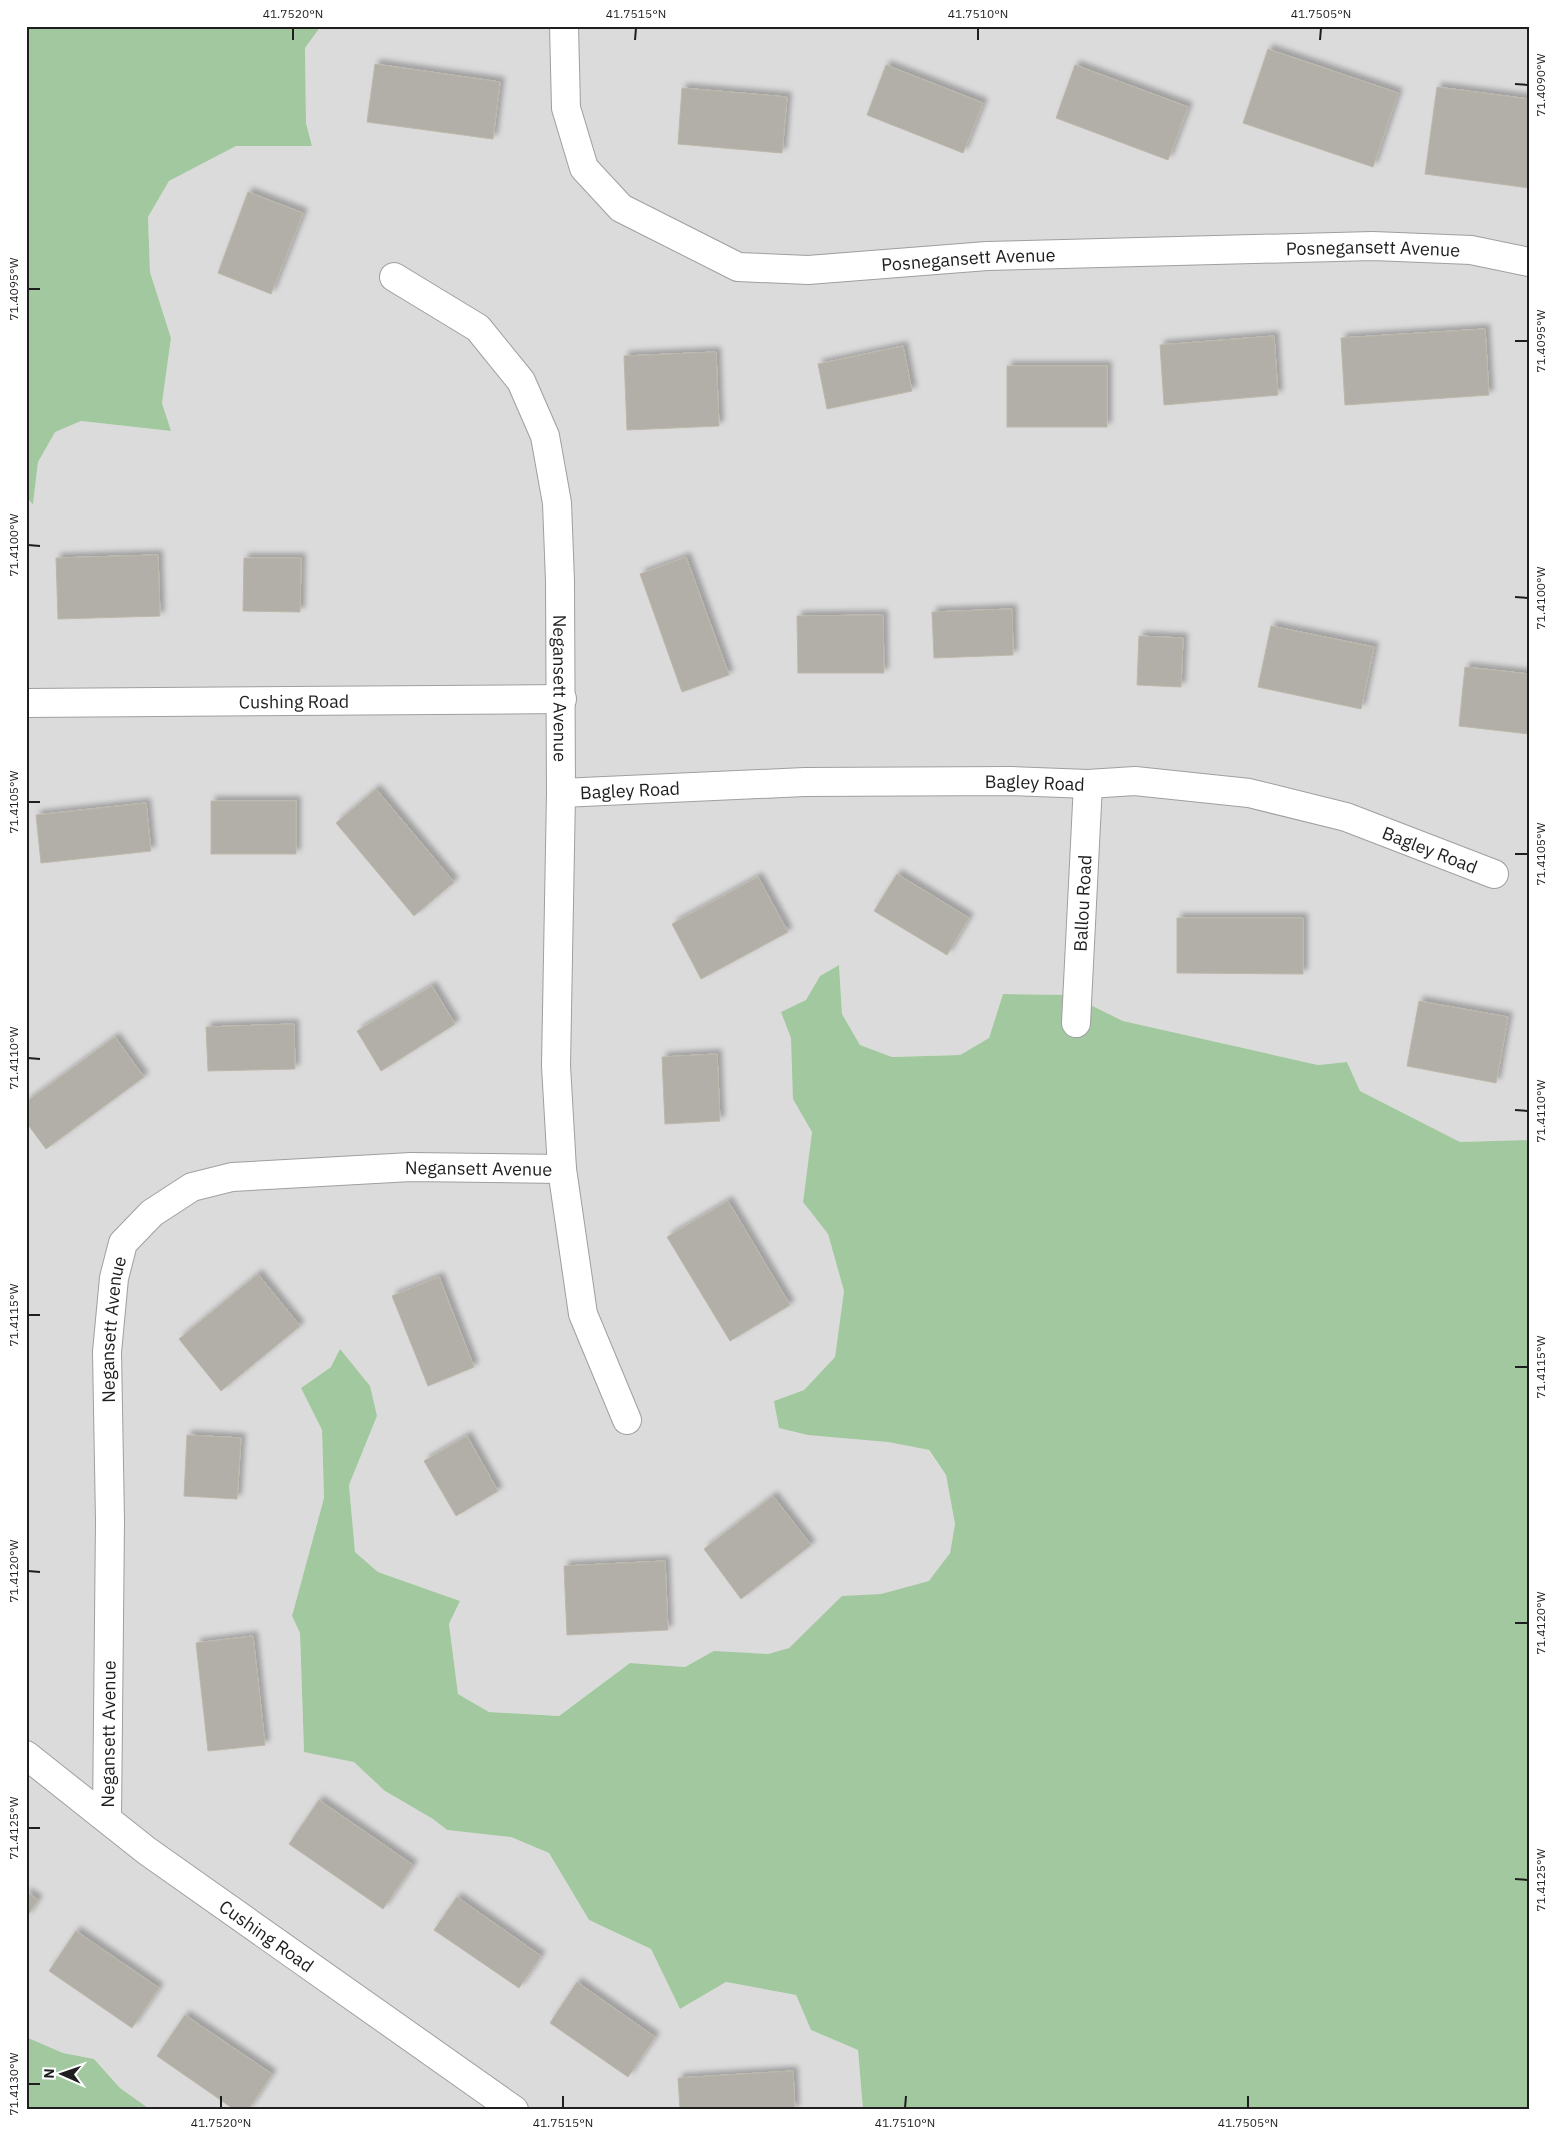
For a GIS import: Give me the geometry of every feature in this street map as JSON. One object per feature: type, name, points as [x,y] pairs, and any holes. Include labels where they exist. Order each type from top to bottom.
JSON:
[{"type":"street","name":"Posnegansett Avenue","points":[[564,26],[566,108],[584,168],[620,208],[738,267],[808,270],[987,256],[1372,246],[1471,250],[1529,262]]},
{"type":"street","name":"Negansett Avenue","points":[[394,277],[478,328],[521,380],[545,436],[557,503],[562,699],[556,1066],[562,1169],[583,1314],[627,1420]]},
{"type":"street","name":"Cushing Road","points":[[26,703],[562,699]]},
{"type":"street","name":"Bagley Road","points":[[561,793],[805,782],[1011,781],[1088,784],[1135,782],[1249,793],[1346,817],[1494,874]]},
{"type":"street","name":"Ballou Road","points":[[1076,1022],[1088,784]]},
{"type":"street","name":"Negansett Avenue","points":[[108,1818],[110,1521],[107,1352],[114,1278],[123,1243],[152,1213],[192,1187],[232,1177],[411,1167],[562,1169]]},
{"type":"street","name":"Cushing Road","points":[[26,1755],[108,1818],[147,1851],[514,2110]]},
{"type":"shaded area","points":[[321,26],[1529,26],[1529,1140],[1460,1142],[1360,1091],[1347,1062],[1318,1065],[1123,1021],[1070,995],[1003,994],[989,1038],[960,1055],[892,1057],[860,1045],[842,1014],[839,965],[820,976],[807,1000],[782,1012],[792,1038],[794,1099],[812,1132],[803,1202],[828,1234],[844,1291],[835,1357],[804,1390],[774,1401],[888,1442],[928,1450],[946,1475],[955,1524],[950,1553],[929,1582],[881,1594],[842,1597],[789,1648],[768,1654],[714,1652],[685,1667],[630,1663],[559,1716],[489,1712],[458,1694],[449,1624],[460,1601],[378,1572],[355,1552],[349,1485],[377,1416],[331,1367],[301,1388],[322,1430],[324,1498],[292,1616],[300,1633],[304,1751],[354,1761],[385,1791],[433,1819],[447,1830],[511,1837],[549,1853],[589,1920],[651,1949],[680,2009],[726,1982],[796,1995],[811,2030],[858,2050],[863,2110],[151,2110],[120,2088],[94,2059],[63,2053],[26,2037],[26,497],[33,503],[38,462],[54,432],[81,421],[171,431],[162,403],[171,338],[150,272],[148,217],[169,181],[236,146],[312,145],[306,123],[305,48]]},
{"type":"green space","points":[[26,26],[321,26],[305,48],[306,123],[312,146],[236,146],[169,181],[148,217],[150,272],[171,338],[162,403],[171,431],[81,421],[55,432],[38,462],[33,504],[26,497]]},
{"type":"green space","points":[[839,965],[842,1014],[860,1045],[892,1057],[960,1055],[989,1038],[1003,994],[1070,995],[1123,1021],[1318,1065],[1347,1062],[1360,1091],[1460,1142],[1529,1140],[1529,2110],[863,2110],[858,2050],[811,2030],[796,1995],[726,1982],[680,2009],[651,1949],[589,1920],[549,1853],[511,1837],[447,1830],[433,1819],[385,1791],[354,1762],[304,1752],[300,1633],[292,1616],[324,1498],[322,1430],[301,1388],[331,1367],[340,1349],[370,1386],[377,1416],[349,1485],[355,1552],[378,1572],[460,1601],[449,1624],[458,1694],[489,1712],[559,1716],[630,1663],[685,1667],[714,1651],[768,1654],[789,1648],[842,1596],[881,1594],[929,1581],[950,1553],[955,1524],[946,1475],[929,1450],[888,1442],[808,1435],[779,1428],[774,1401],[804,1390],[835,1357],[844,1291],[828,1234],[803,1202],[812,1132],[793,1099],[791,1038],[781,1012],[806,1000],[820,976]]},
{"type":"green space","points":[[26,2037],[63,2053],[94,2059],[120,2088],[151,2110],[32,2110],[26,2104]]},
{"type":"building","points":[[1268,49],[1398,93],[1373,167],[1243,123]]},
{"type":"building","points":[[375,64],[500,82],[493,139],[367,122]]},
{"type":"building","points":[[886,65],[983,103],[963,153],[867,115]]},
{"type":"building","points":[[1075,65],[1188,107],[1168,160],[1056,118]]},
{"type":"building","points":[[1437,87],[1529,99],[1529,188],[1425,174]]},
{"type":"building","points":[[682,88],[787,97],[782,153],[678,144]]},
{"type":"building","points":[[248,192],[303,213],[271,294],[218,273]]},
{"type":"building","points":[[1485,329],[1489,395],[1345,405],[1341,338]]},
{"type":"building","points":[[1274,336],[1278,395],[1164,405],[1160,345]]},
{"type":"building","points":[[903,346],[912,391],[827,409],[818,364]]},
{"type":"building","points":[[716,352],[719,426],[627,430],[624,356]]},
{"type":"building","points":[[1007,366],[1107,366],[1107,427],[1007,427]]},
{"type":"building","points":[[158,555],[160,616],[58,619],[56,558]]},
{"type":"building","points":[[686,557],[729,675],[682,692],[640,574]]},
{"type":"building","points":[[244,558],[301,558],[300,612],[243,611]]},
{"type":"building","points":[[1012,609],[1013,655],[934,658],[932,612]]},
{"type":"building","points":[[883,615],[884,673],[798,673],[797,616]]},
{"type":"building","points":[[1271,626],[1374,647],[1361,709],[1258,687]]},
{"type":"building","points":[[1139,636],[1183,638],[1181,687],[1137,685]]},
{"type":"building","points":[[1465,667],[1529,674],[1529,734],[1459,726]]},
{"type":"building","points":[[376,789],[454,882],[414,916],[336,823]]},
{"type":"building","points":[[211,801],[296,801],[296,854],[211,854]]},
{"type":"building","points":[[146,803],[151,851],[41,863],[36,815]]},
{"type":"building","points":[[897,874],[969,918],[947,955],[874,911]]},
{"type":"building","points":[[758,877],[788,932],[701,979],[672,924]]},
{"type":"building","points":[[1177,918],[1303,918],[1303,974],[1177,973]]},
{"type":"building","points":[[432,986],[455,1024],[381,1071],[357,1031]]},
{"type":"building","points":[[1419,1001],[1508,1017],[1496,1083],[1407,1066]]},
{"type":"building","points":[[294,1024],[295,1069],[208,1071],[206,1027]]},
{"type":"building","points":[[115,1037],[144,1077],[46,1149],[26,1122],[26,1102]]},
{"type":"building","points":[[717,1054],[720,1121],[665,1124],[662,1057]]},
{"type":"building","points":[[728,1201],[790,1305],[730,1341],[667,1237]]},
{"type":"building","points":[[258,1274],[300,1326],[221,1391],[179,1339]]},
{"type":"building","points":[[439,1277],[474,1367],[428,1386],[392,1296]]},
{"type":"building","points":[[187,1435],[241,1438],[237,1499],[184,1496]]},
{"type":"building","points":[[467,1436],[498,1491],[456,1516],[424,1461]]},
{"type":"building","points":[[773,1496],[811,1545],[741,1599],[704,1549]]},
{"type":"building","points":[[665,1561],[668,1630],[567,1635],[564,1566]]},
{"type":"building","points":[[253,1636],[265,1745],[208,1751],[196,1643]]},
{"type":"building","points":[[319,1800],[413,1865],[383,1909],[289,1844]]},
{"type":"building","points":[[26,1892],[38,1900],[26,1918]]},
{"type":"building","points":[[457,1897],[541,1956],[519,1988],[434,1930]]},
{"type":"building","points":[[76,1931],[159,1988],[132,2028],[49,1971]]},
{"type":"building","points":[[577,1982],[655,2037],[628,2077],[550,2023]]},
{"type":"building","points":[[185,2015],[272,2074],[248,2110],[235,2110],[157,2056]]},
{"type":"building","points":[[793,2071],[795,2110],[680,2110],[678,2078]]}]
